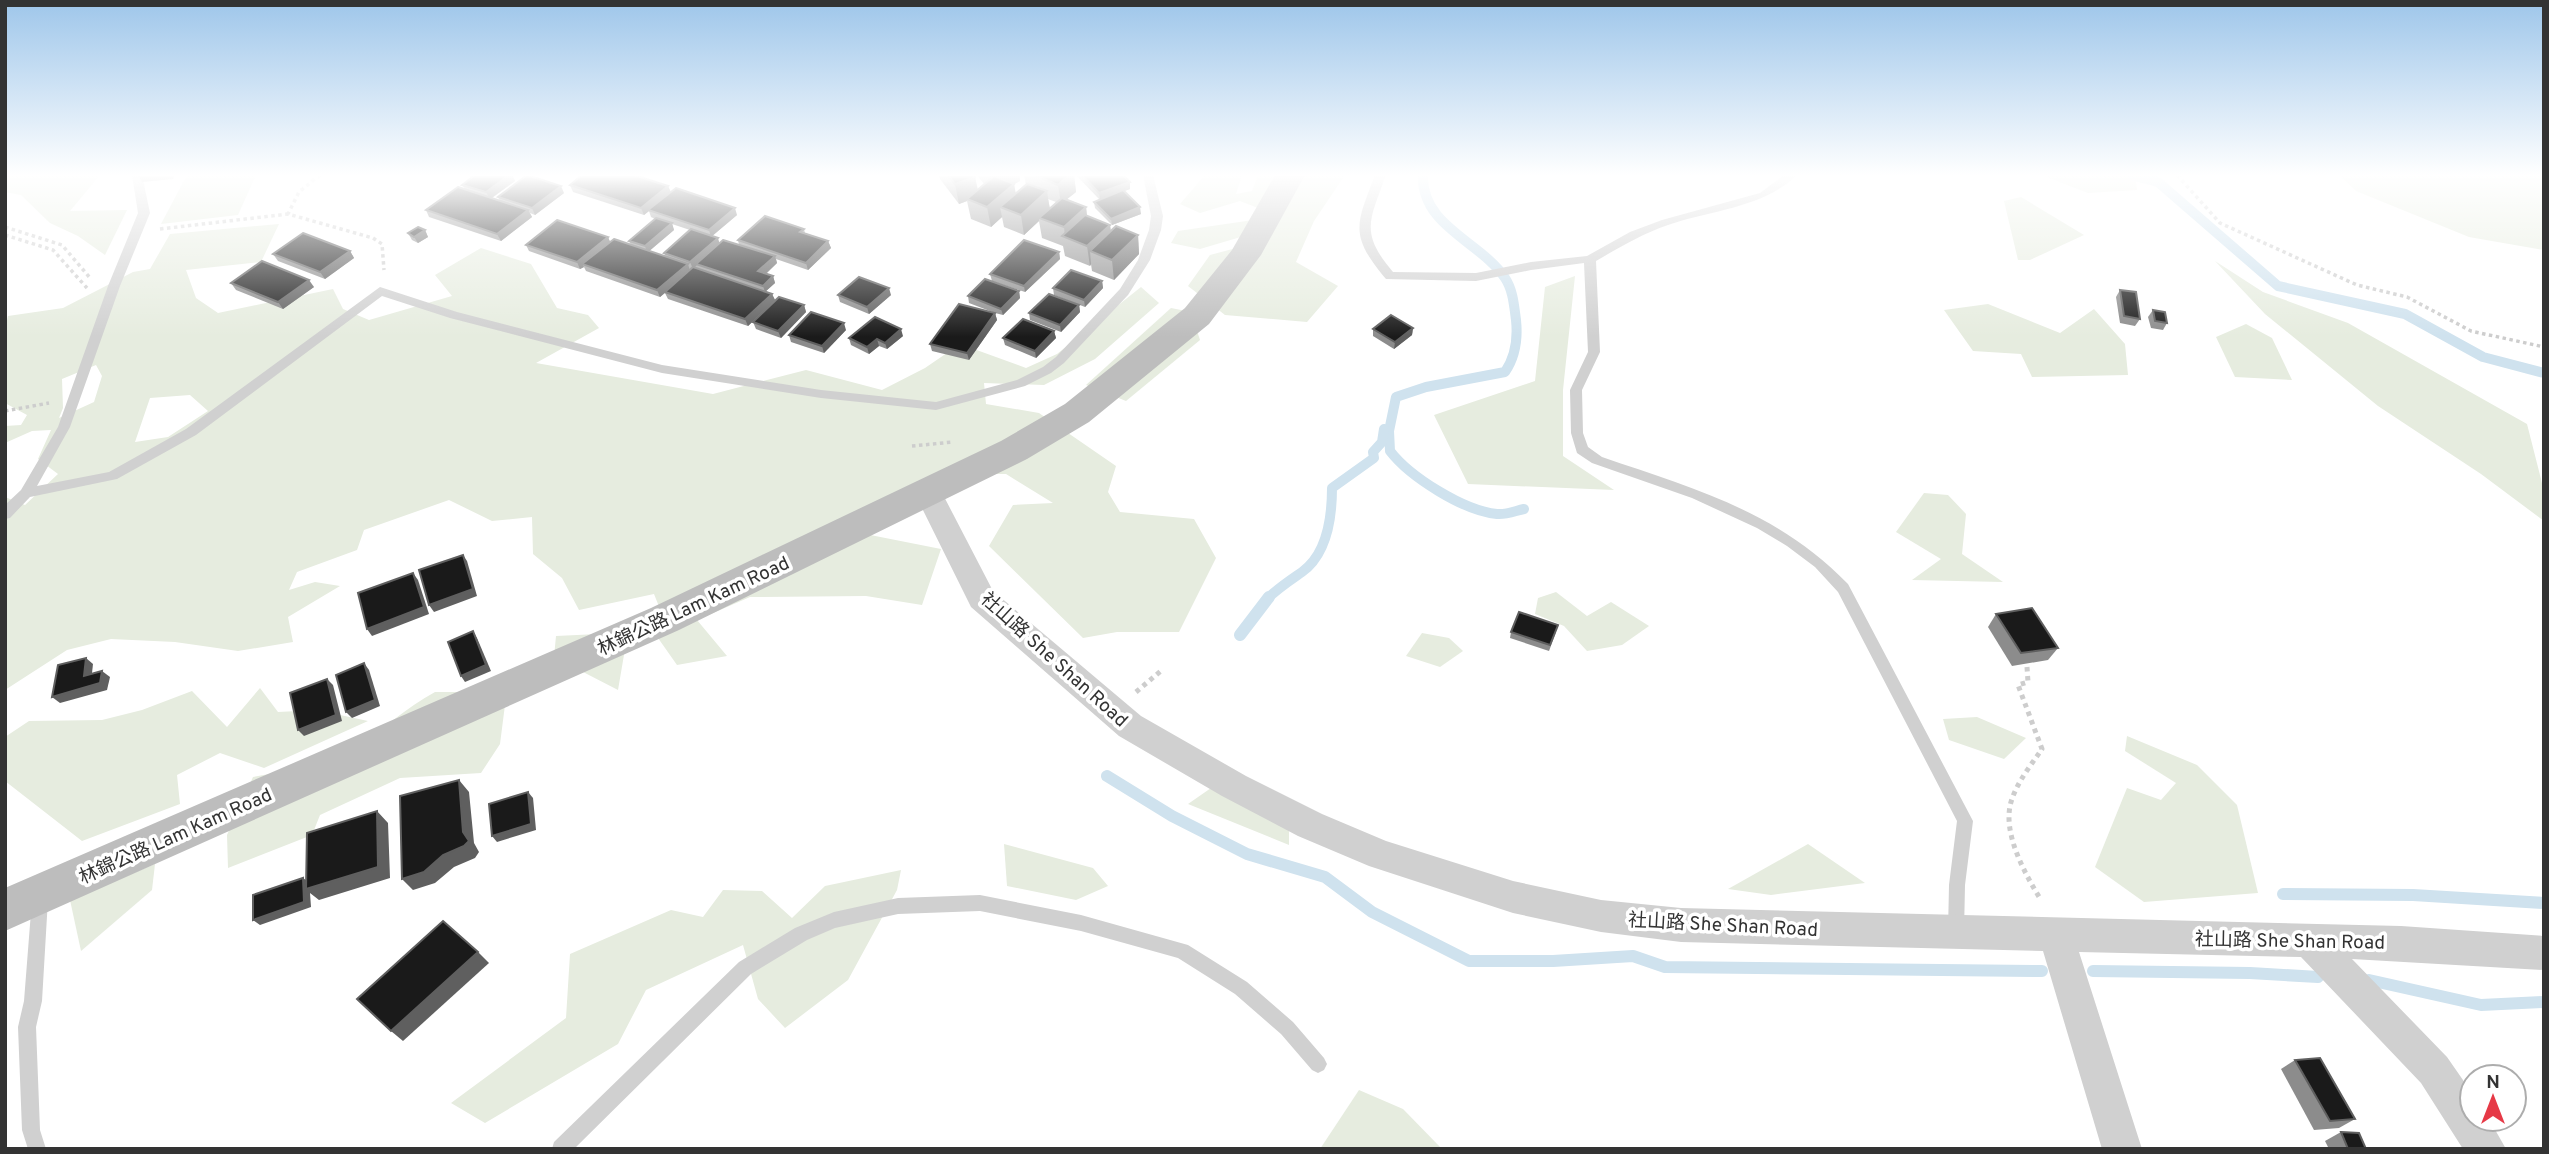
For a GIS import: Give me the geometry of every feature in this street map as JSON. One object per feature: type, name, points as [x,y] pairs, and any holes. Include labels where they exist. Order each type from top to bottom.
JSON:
[{"type":"main road","name":"林錦公路 Lam Kam Road","points":[[5,910],[665,620],[929,494],[1014,450],[1077,413],[1197,316],[1245,255],[1260,229]]},
{"type":"street","name":"社山路 She Shan Road","points":[[929,494],[982,599],[1130,726],[1234,786],[1338,838],[1467,885],[1601,916],[1714,927],[1956,932],[2051,922],[2310,941],[2443,945],[2544,953]]},
{"type":"street","points":[[2051,922],[2122,1149]]},
{"type":"street","points":[[2310,941],[2434,1070],[2486,1149]]},
{"type":"lane","points":[[5,514],[26,493],[64,427],[137,229]]},
{"type":"lane","points":[[26,493],[112,476],[191,432],[380,291],[467,318],[662,369],[821,394],[936,407],[1021,383],[1060,360],[1115,302],[1144,260],[1155,229]]},
{"type":"lane","points":[[1363,229],[1366,248],[1390,276],[1476,277],[1531,266],[1590,259],[1648,229]]},
{"type":"lane","points":[[1590,259],[1594,352],[1576,390],[1577,440],[1582,450],[1597,460],[1711,501],[1788,538],[1815,558],[1843,589],[1965,821],[1957,885],[1956,932]]},
{"type":"lane","points":[[37,1149],[31,1130],[27,1027],[33,1001],[41,895]]},
{"type":"lane","points":[[561,1149],[745,968],[801,934],[834,920],[898,906],[980,903],[1081,923],[1182,951],[1241,988],[1287,1028],[1318,1064]]},
{"type":"path","points":[[9,229],[34,239],[62,245],[91,279],[111,294]]},
{"type":"path","points":[[136,232],[163,229]]},
{"type":"path","points":[[341,229],[373,238],[382,244],[385,282],[380,291]]},
{"type":"path","points":[[2233,229],[2357,285],[2407,297],[2471,331],[2544,347]]},
{"type":"path","points":[[5,235],[53,250],[93,296]]},
{"type":"path","points":[[5,411],[56,402]]},
{"type":"path","points":[[2027,667],[2028,682],[2018,685],[2042,749],[2010,805],[2011,833],[2034,890],[2051,922]]},
{"type":"path","points":[[1128,700],[1162,670]]},
{"type":"shaded area","points":[[63,229],[118,229],[105,255]]},
{"type":"shaded area","points":[[226,229],[277,229],[261,262],[186,270],[196,298],[218,313],[333,289],[343,309],[369,320],[452,296],[435,275],[481,248],[531,264],[557,308],[588,315],[599,328],[536,363],[713,394],[806,370],[882,390],[925,368],[960,344],[1026,368],[1057,354],[1141,287],[1159,303],[1095,359],[1044,385],[984,383],[986,404],[1039,413],[1116,466],[1108,492],[1120,512],[1194,519],[1216,558],[1179,632],[1117,632],[1083,638],[989,546],[1013,505],[1053,503],[1006,474],[960,474],[840,529],[941,549],[922,605],[866,596],[750,597],[697,620],[727,656],[677,665],[658,638],[625,649],[618,690],[554,657],[556,636],[619,633],[662,614],[654,594],[579,610],[562,578],[533,554],[532,517],[492,521],[449,500],[364,530],[357,550],[297,572],[289,590],[315,582],[340,586],[288,617],[293,642],[238,651],[175,642],[111,639],[67,650],[5,690],[5,497],[25,505],[58,474],[38,459],[51,430],[32,431],[5,443],[5,426],[21,425],[27,415],[5,403],[5,329],[8,316],[63,308],[133,272],[150,269],[170,234]],"holes":[[[96,365],[102,376],[94,402],[59,418],[63,408],[62,379]],[[190,395],[208,411],[168,437],[135,442],[150,398]]]},
{"type":"shaded area","points":[[1311,229],[1296,262],[1338,286],[1307,322],[1225,315],[1188,286],[1210,255],[1240,247],[1244,236],[1200,249],[1171,243],[1178,231]]},
{"type":"shaded area","points":[[2011,229],[2074,229],[2084,235],[2030,260],[2018,260]]},
{"type":"shaded area","points":[[2449,229],[2544,229],[2544,250],[2469,237]]},
{"type":"shaded area","points":[[2215,261],[2263,292],[2348,323],[2527,424],[2544,491],[2544,521],[2481,474],[2378,406],[2265,314]]},
{"type":"shaded area","points":[[1575,276],[1563,390],[1563,456],[1614,490],[1468,484],[1434,415],[1535,381],[1545,287]]},
{"type":"shaded area","points":[[1988,304],[2060,333],[2094,309],[2125,344],[2128,375],[2032,377],[2021,354],[1973,351],[1944,310]]},
{"type":"shaded area","points":[[1171,308],[1191,312],[1200,340],[1126,401],[1086,385]]},
{"type":"shaded area","points":[[2246,324],[2272,338],[2292,380],[2235,377],[2216,337]]},
{"type":"shaded area","points":[[1924,493],[1948,495],[1966,514],[1962,554],[2003,582],[1912,580],[1941,559],[1896,532]]},
{"type":"shaded area","points":[[1556,592],[1587,616],[1611,602],[1649,626],[1622,645],[1587,651],[1564,626],[1535,614],[1538,598]]},
{"type":"shaded area","points":[[1422,633],[1449,638],[1463,651],[1440,667],[1406,656]]},
{"type":"shaded area","points":[[260,688],[278,712],[317,710],[368,721],[264,768],[220,753],[177,775],[180,804],[82,841],[5,781],[5,737],[29,721],[102,720],[142,710],[192,691],[227,727]]},
{"type":"shaded area","points":[[435,692],[480,692],[506,697],[500,744],[481,773],[400,778],[320,815],[312,835],[228,868],[227,835],[253,777],[304,767],[341,754]]},
{"type":"shaded area","points":[[1977,717],[2026,738],[2004,759],[1949,740],[1943,719]]},
{"type":"shaded area","points":[[2127,736],[2197,765],[2237,805],[2258,893],[2144,902],[2095,867],[2127,788],[2161,800],[2176,783],[2125,751]]},
{"type":"shaded area","points":[[1211,788],[1289,827],[1289,845],[1188,804]]},
{"type":"shaded area","points":[[1004,844],[1093,868],[1108,886],[1076,900],[1007,886]]},
{"type":"shaded area","points":[[1808,844],[1865,883],[1771,895],[1728,889]]},
{"type":"shaded area","points":[[155,864],[152,890],[81,951],[70,900]]},
{"type":"shaded area","points":[[901,870],[897,890],[848,980],[785,1028],[758,999],[743,945],[646,990],[618,1044],[485,1123],[451,1103],[566,1018],[570,954],[671,910],[703,917],[723,890],[762,891],[792,918],[825,886]]},
{"type":"shaded area","points":[[1359,1090],[1403,1109],[1442,1149],[1320,1149]]},
{"type":"building","points":[[415,229],[425,230],[414,237],[408,233]]},
{"type":"building","points":[[482,229],[504,229],[497,234]]},
{"type":"building","points":[[546,229],[584,229],[608,237],[577,262],[526,245]]},
{"type":"building","points":[[643,229],[665,229],[645,246],[629,241]]},
{"type":"building","points":[[691,229],[718,238],[690,262],[664,253]]},
{"type":"building","points":[[751,229],[804,229],[800,232],[828,241],[806,263],[738,240]]},
{"type":"building","points":[[1070,229],[1106,229],[1087,246],[1062,236]]},
{"type":"building","points":[[1113,229],[1123,229],[1138,235],[1112,260],[1090,251]]},
{"type":"building","points":[[303,233],[350,251],[320,272],[273,254]]},
{"type":"building","points":[[614,239],[688,264],[657,290],[582,264]]},
{"type":"building","points":[[723,240],[775,256],[758,271],[773,276],[763,286],[696,264]]},
{"type":"building","points":[[1024,240],[1059,252],[1024,286],[990,274]]},
{"type":"building","points":[[262,261],[309,280],[278,302],[231,283]]},
{"type":"building","points":[[693,267],[772,294],[745,319],[665,292]]},
{"type":"building","points":[[1071,270],[1102,281],[1084,300],[1053,288]]},
{"type":"building","points":[[859,277],[889,288],[867,307],[838,295]]},
{"type":"building","points":[[985,279],[1019,291],[1001,309],[968,296]]},
{"type":"building","points":[[2120,290],[2136,292],[2140,319],[2124,316]]},
{"type":"building","points":[[1049,294],[1079,305],[1060,325],[1029,313]]},
{"type":"building","points":[[779,297],[804,305],[778,331],[753,322]]},
{"type":"building","points":[[959,304],[995,313],[967,353],[930,344]]},
{"type":"building","points":[[2153,310],[2165,312],[2167,323],[2155,321]]},
{"type":"building","points":[[811,312],[844,323],[822,346],[789,335]]},
{"type":"building","points":[[1391,315],[1413,328],[1395,342],[1373,329]]},
{"type":"building","points":[[875,317],[901,329],[885,343],[877,339],[867,347],[849,338]]},
{"type":"building","points":[[1023,319],[1054,331],[1035,351],[1003,338]]},
{"type":"building","points":[[463,555],[473,589],[429,605],[419,570]]},
{"type":"building","points":[[413,573],[424,607],[367,629],[358,593]]},
{"type":"building","points":[[2032,608],[2058,648],[2021,653],[1996,614]]},
{"type":"building","points":[[1519,612],[1558,625],[1550,645],[1511,632]]},
{"type":"building","points":[[473,631],[486,665],[461,676],[448,642]]},
{"type":"building","points":[[86,658],[84,676],[102,671],[100,683],[52,697],[58,665]]},
{"type":"building","points":[[364,663],[375,700],[346,712],[336,675]]},
{"type":"building","points":[[327,679],[336,715],[298,730],[290,693]]},
{"type":"building","points":[[459,780],[463,832],[469,841],[443,855],[424,872],[402,879],[400,796]]},
{"type":"building","points":[[528,792],[531,824],[492,836],[489,804]]},
{"type":"building","points":[[377,811],[378,867],[306,889],[307,833]]},
{"type":"building","points":[[303,878],[304,902],[253,920],[253,895]]},
{"type":"building","points":[[443,921],[478,952],[391,1031],[357,999]]},
{"type":"building","points":[[2320,1058],[2355,1119],[2330,1121],[2295,1060]]},
{"type":"building","points":[[2341,1132],[2359,1133],[2366,1149],[2348,1149]]},
{"type":"waterway","points":[[1451,229],[1494,265],[1508,283],[1517,327],[1514,354],[1505,372],[1426,387],[1396,397],[1389,431],[1390,451],[1424,482],[1469,507],[1500,514],[1524,509]]},
{"type":"waterway","points":[[2212,229],[2278,286],[2405,314],[2483,357],[2544,373]]},
{"type":"waterway","points":[[1269,598],[1302,572],[1317,555],[1329,523],[1332,488],[1374,458],[1373,452],[1382,442],[1384,429]]},
{"type":"waterway","points":[[1240,635],[1269,598]]},
{"type":"waterway","points":[[1107,776],[1172,816],[1247,854],[1325,877],[1372,912],[1469,961],[1553,961],[1633,956],[1665,967],[2042,971]]},
{"type":"waterway","points":[[2283,894],[2413,895],[2544,903]]},
{"type":"waterway","points":[[2093,971],[2250,973],[2318,977]]},
{"type":"waterway","points":[[2369,980],[2481,1005],[2544,1002]]}]
